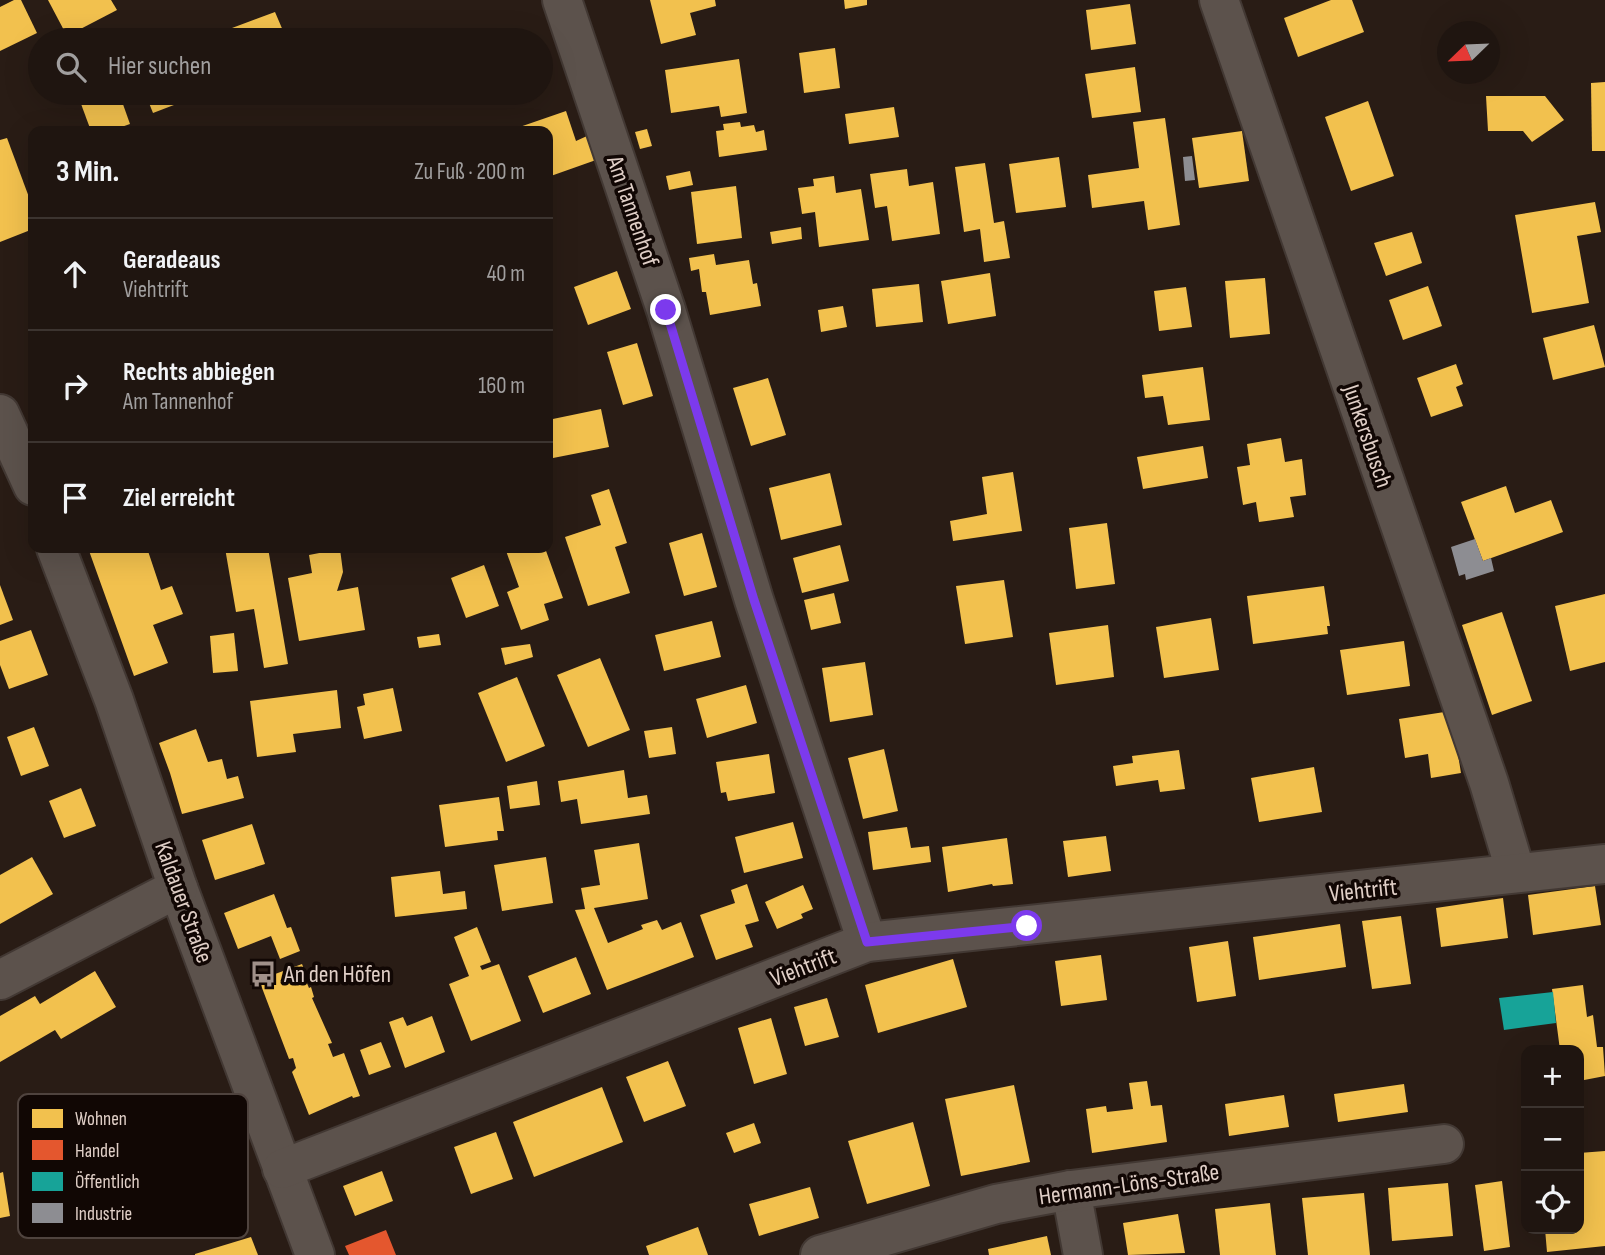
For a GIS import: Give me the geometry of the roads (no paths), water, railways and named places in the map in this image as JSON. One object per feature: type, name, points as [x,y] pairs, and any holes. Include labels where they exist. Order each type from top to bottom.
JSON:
[{"type":"street","name":"Am Tannenhof","points":[[562,0],[666,310],[754,600],[867,942]]},
{"type":"street","name":"Junkersbusch","points":[[1219,0],[1489,783],[1517,873]]},
{"type":"street","points":[[0,414],[28,475]]},
{"type":"street","name":"Kaldauer Straße","points":[[58,553],[114,700],[178,888],[315,1255]]},
{"type":"street","name":"Viehtrift","points":[[282,1170],[867,942],[1605,864]]},
{"type":"street","points":[[0,980],[178,888]]},
{"type":"street","name":"Hermann-Löns-Straße","points":[[820,1255],[996,1204],[1071,1190],[1444,1144]]},
{"type":"street","points":[[1071,1190],[1083,1255]]},
{"type":"place","name":"An den Höfen","points":[[263,974]]}]
